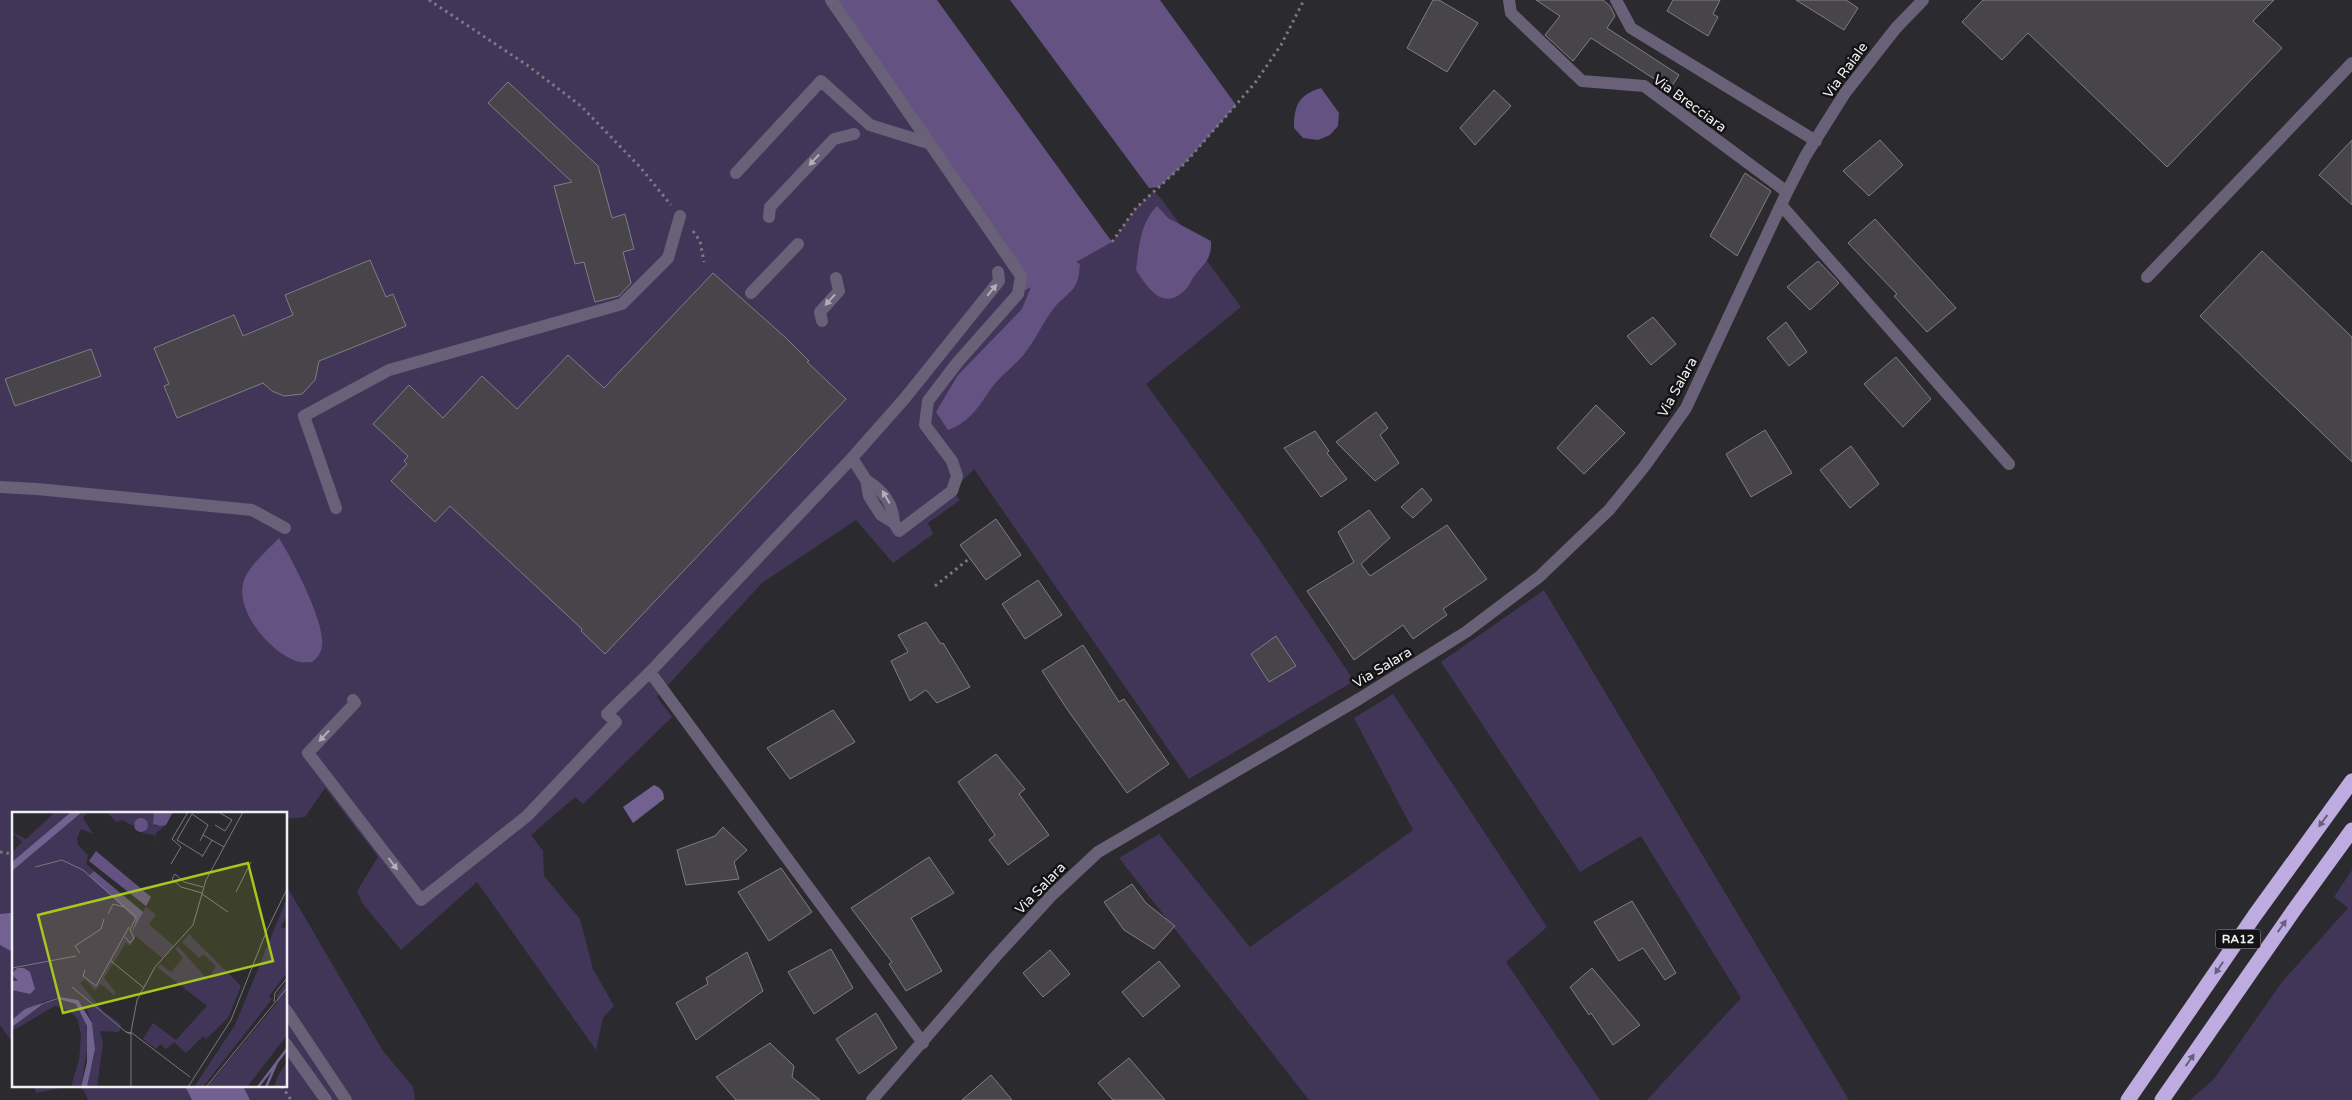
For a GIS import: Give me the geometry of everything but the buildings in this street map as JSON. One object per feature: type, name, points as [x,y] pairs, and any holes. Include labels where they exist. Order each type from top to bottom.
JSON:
[{"type":"highway","name":"RA12","points":[[2128,1100],[2250,923],[2352,781]]},
{"type":"highway","name":"RA12","points":[[2162,1100],[2352,830]]},
{"type":"street","points":[[832,0],[928,143],[1021,276],[1018,294],[956,363],[928,401],[925,425],[952,461],[958,476],[952,491],[899,531],[894,523],[881,514],[870,496],[866,480],[852,458]]},
{"type":"street","name":"Via Brecciara","points":[[1509,0],[1511,13],[1582,81],[1644,86],[1787,192]]},
{"type":"street","points":[[1616,0],[1630,28],[1816,141]]},
{"type":"street","name":"Via Raiale","points":[[1801,165],[1845,93],[1896,28],[1923,0]]},
{"type":"street","points":[[2147,277],[2352,63]]},
{"type":"street","points":[[736,174],[822,81],[870,125],[928,143]]},
{"type":"street","points":[[769,217],[770,207],[834,139],[854,134]]},
{"type":"street","name":"Via Salara","points":[[872,1100],[1052,894],[1098,852],[1414,666],[1504,604],[1570,549],[1609,510],[1644,467],[1686,408],[1801,165]]},
{"type":"street","points":[[1781,205],[2009,464]]},
{"type":"street","points":[[336,508],[304,416],[389,370],[622,304],[668,258],[680,216]]},
{"type":"street","points":[[751,293],[798,244]]},
{"type":"street","points":[[352,700],[355,703],[308,753],[421,900],[527,816],[616,722],[607,714],[650,672],[852,458],[905,398],[999,281],[998,272]]},
{"type":"street","points":[[822,321],[820,312],[839,291],[836,278]]},
{"type":"street","points":[[0,487],[65,491],[252,510],[285,528]]},
{"type":"street","points":[[650,672],[923,1043]]},
{"type":"street","points":[[288,1013],[346,1100]]},
{"type":"street","points":[[288,1047],[326,1100]]},
{"type":"path","points":[[429,0],[527,65],[581,106],[640,167],[700,241],[704,262]]},
{"type":"path","points":[[1112,242],[1136,208],[1185,163],[1254,83],[1281,45],[1304,0]]},
{"type":"path","points":[[935,586],[970,558]]},
{"type":"path","points":[[283,1088],[291,1100]]},
{"type":"shaded area","points":[[0,0],[831,0],[1112,242],[1136,208],[1154,191],[1241,307],[1146,384],[1257,536],[1354,681],[1189,779],[974,469],[952,491],[960,500],[928,523],[933,534],[893,563],[856,520],[762,583],[657,697],[672,717],[583,804],[575,797],[531,835],[543,851],[544,876],[580,919],[593,969],[614,1006],[603,1018],[596,1050],[477,882],[401,950],[362,903],[357,891],[378,857],[325,788],[305,817],[288,819],[288,812],[12,812],[12,915],[0,914]]},
{"type":"shaded area","points":[[831,0],[937,0],[1112,242],[1076,262],[1080,264],[1075,286],[1054,308],[1025,353],[997,382],[969,417],[956,427],[948,430],[936,412],[958,375],[1022,309],[1031,287],[1018,294],[1021,276]]},
{"type":"shaded area","points":[[1010,0],[1160,0],[1236,105],[1185,163],[1159,187],[1149,188]]},
{"type":"shaded area","points":[[1321,88],[1339,113],[1338,126],[1330,135],[1318,140],[1303,138],[1294,128],[1296,108],[1307,94]]},
{"type":"shaded area","points":[[1157,206],[1168,218],[1211,241],[1209,256],[1187,288],[1176,297],[1169,299],[1156,295],[1145,284],[1136,270],[1139,244],[1144,228],[1151,213]]},
{"type":"shaded area","points":[[279,538],[292,561],[319,623],[322,646],[318,656],[312,662],[296,661],[275,648],[256,628],[244,604],[242,592],[247,574]]},
{"type":"shaded area","points":[[1544,590],[1849,1100],[1647,1100],[1741,998],[1641,836],[1580,872],[1441,662]]},
{"type":"shaded area","points":[[1393,694],[1547,927],[1506,962],[1600,1100],[1309,1100],[1119,858],[1159,834],[1250,947],[1413,830],[1354,718]]},
{"type":"shaded area","points":[[654,785],[662,790],[664,799],[633,823],[623,807]]},
{"type":"shaded area","points":[[2352,870],[2352,1100],[2190,1100],[2214,1079],[2282,982],[2348,908],[2334,897]]},
{"type":"shaded area","points":[[288,888],[383,1051],[413,1087],[415,1100],[250,1100],[244,1088],[288,1088]]},
{"type":"shaded area","points":[[0,914],[12,914],[12,952],[0,945]]},
{"type":"shaded area","points":[[0,945],[12,952],[12,1042],[0,1025]]},
{"type":"shaded area","points":[[35,1088],[60,1088],[36,1093]]},
{"type":"shaded area","points":[[80,1088],[186,1088],[192,1100],[88,1100]]},
{"type":"shaded area","points":[[186,1088],[244,1088],[250,1100],[192,1100]]}]
